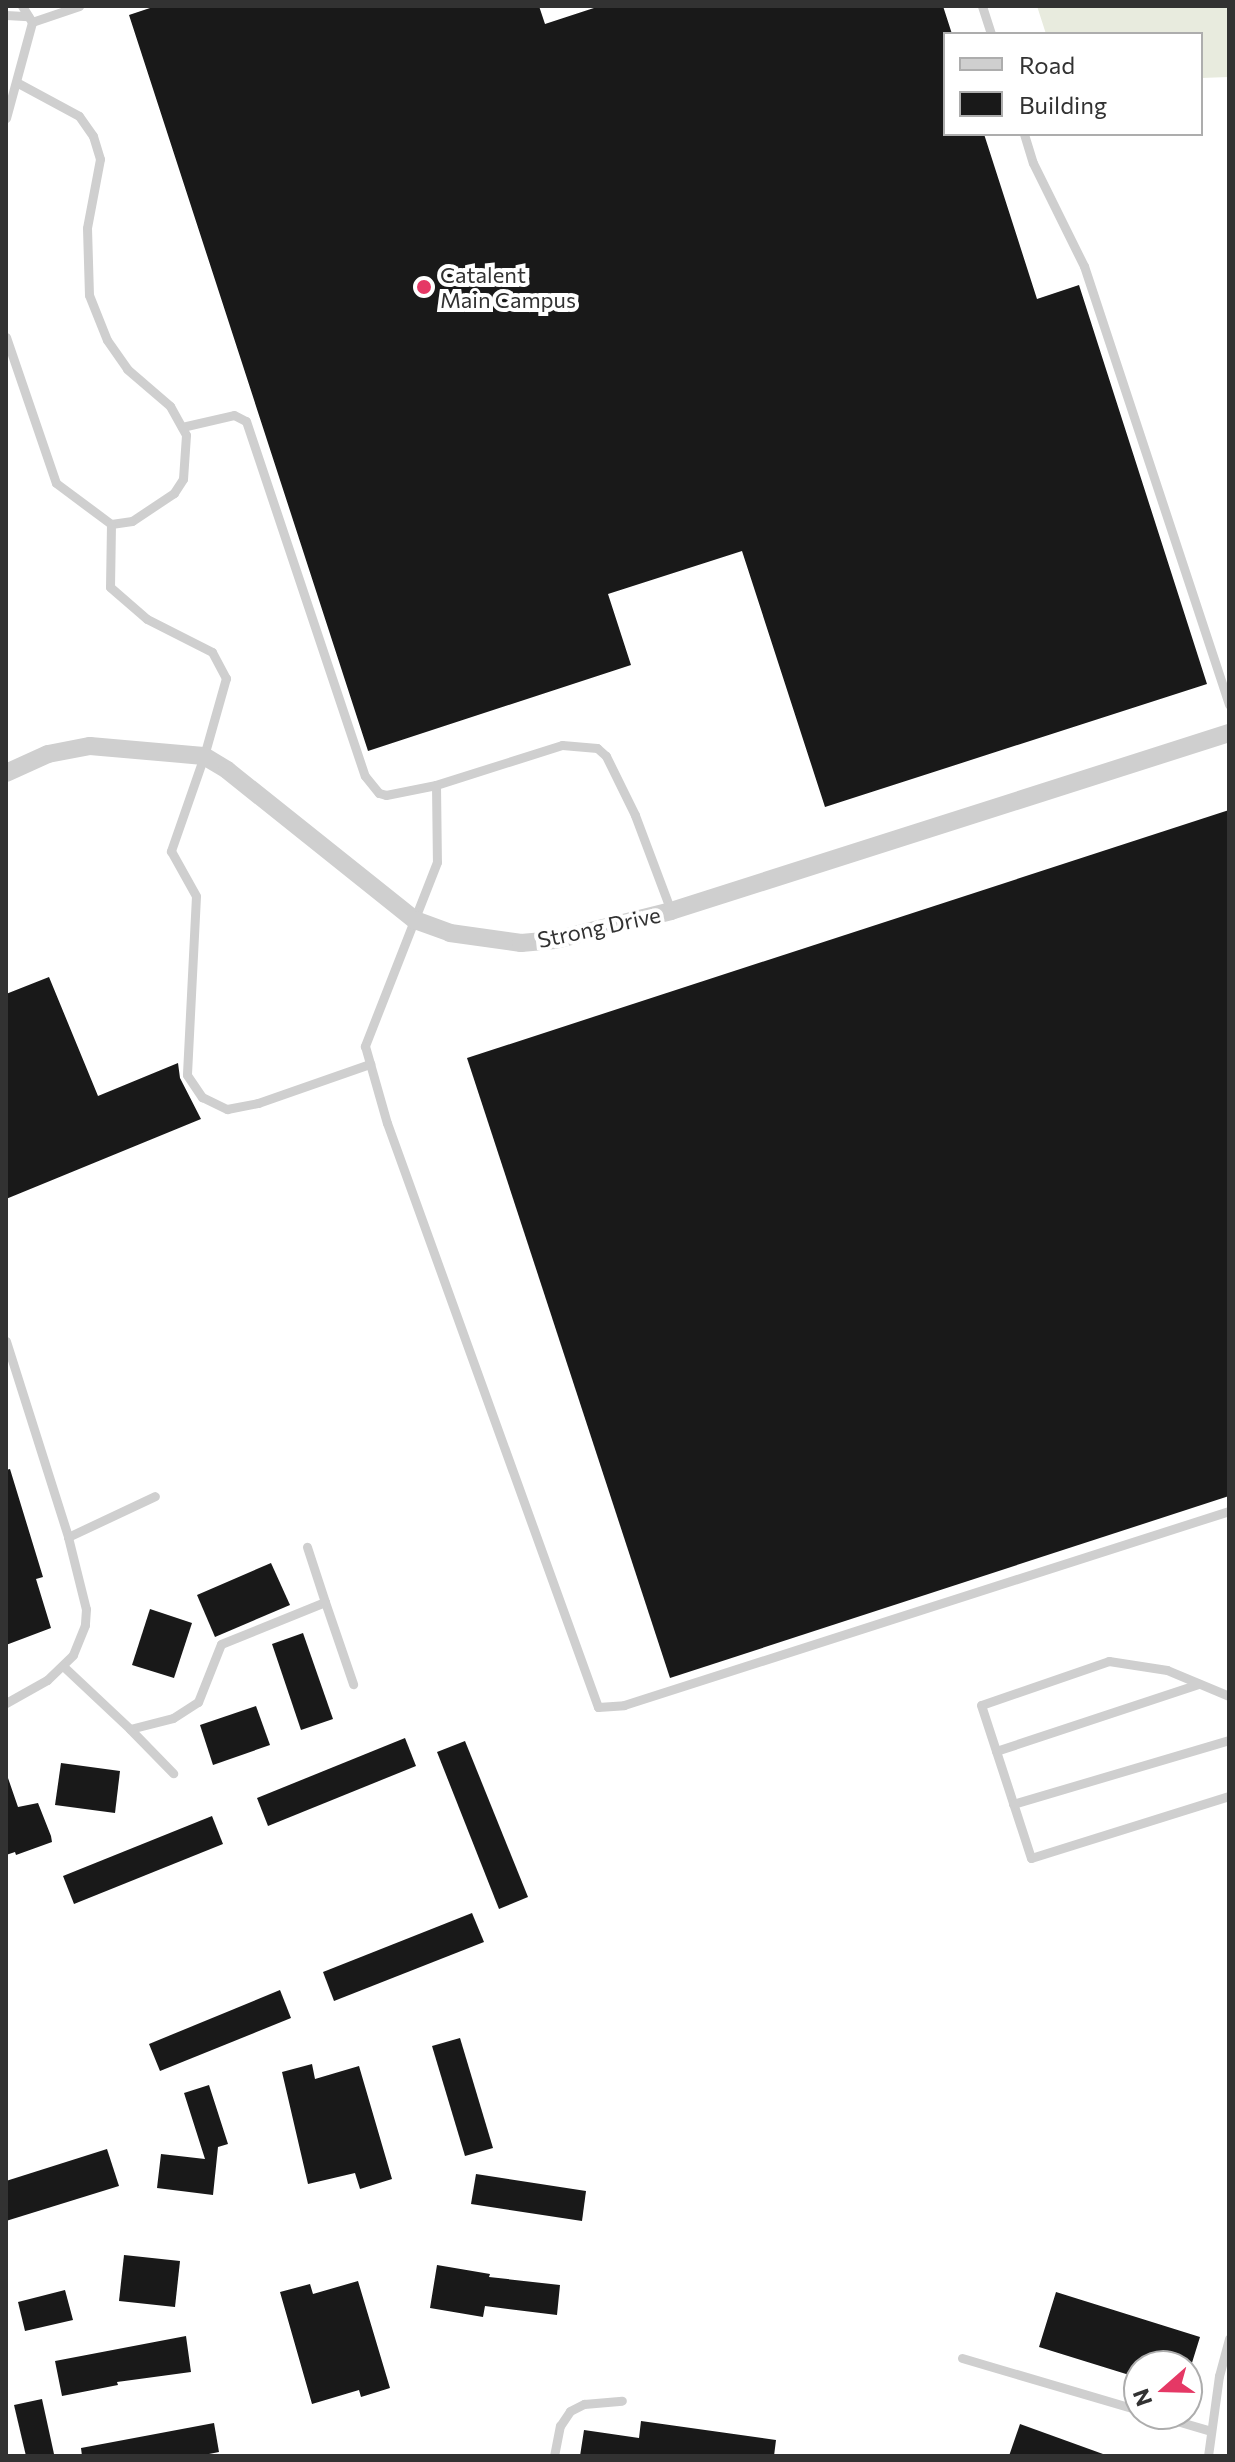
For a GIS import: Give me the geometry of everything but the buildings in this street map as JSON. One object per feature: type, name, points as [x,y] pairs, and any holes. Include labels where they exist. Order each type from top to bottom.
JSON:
[{"type":"street","name":"Strong Drive","points":[[6,773],[48,754],[90,746],[204,756],[227,770],[415,920],[450,933],[521,943],[555,940],[671,911],[1229,733]]},
{"type":"lane","points":[[6,118],[18,83],[30,19],[22,6]]},
{"type":"lane","points":[[6,15],[30,19],[79,6]]},
{"type":"lane","points":[[982,6],[990,32]]},
{"type":"lane","points":[[6,337],[56,483],[111,524],[132,521],[174,493],[183,479],[186,465],[186,435],[170,406],[127,369],[107,340],[89,295],[87,228],[100,159],[93,136],[79,116],[18,83]]},
{"type":"lane","points":[[1025,136],[1033,163],[1084,266],[1229,705]]},
{"type":"lane","points":[[182,427],[234,415],[246,421],[365,776],[379,793],[386,795],[436,785],[562,745],[597,748],[606,756],[635,815],[671,911]]},
{"type":"lane","points":[[111,524],[110,587],[147,619],[212,652],[226,678],[204,756],[171,851],[196,896],[187,1075],[202,1097],[227,1109],[258,1103],[370,1064]]},
{"type":"lane","points":[[436,785],[437,862],[365,1046],[387,1123],[598,1707],[624,1705],[1229,1511]]},
{"type":"lane","points":[[6,1341],[68,1537],[86,1609],[80,1641],[63,1666],[47,1680],[6,1703]]},
{"type":"lane","points":[[68,1537],[155,1496]]},
{"type":"lane","points":[[307,1547],[353,1684]]},
{"type":"lane","points":[[130,1729],[173,1718],[198,1702],[221,1644],[325,1602]]},
{"type":"lane","points":[[1229,1696],[1167,1670],[1109,1661],[981,1705],[1031,1858],[1229,1796]]},
{"type":"lane","points":[[63,1666],[173,1773]]},
{"type":"lane","points":[[996,1751],[1199,1684]]},
{"type":"lane","points":[[1013,1804],[1229,1740]]},
{"type":"lane","points":[[1208,2456],[1229,2338]]},
{"type":"lane","points":[[962,2358],[1123,2405]]},
{"type":"lane","points":[[554,2456],[560,2426],[570,2411],[584,2404],[622,2401]]},
{"type":"lane","points":[[1203,2429],[1211,2431]]},
{"type":"shaded area","points":[[1037,6],[1229,6],[1229,77],[1203,78],[1203,32],[1045,32]]},
{"type":"place","name":"Catalent Main Campus","points":[[424,287]]}]
